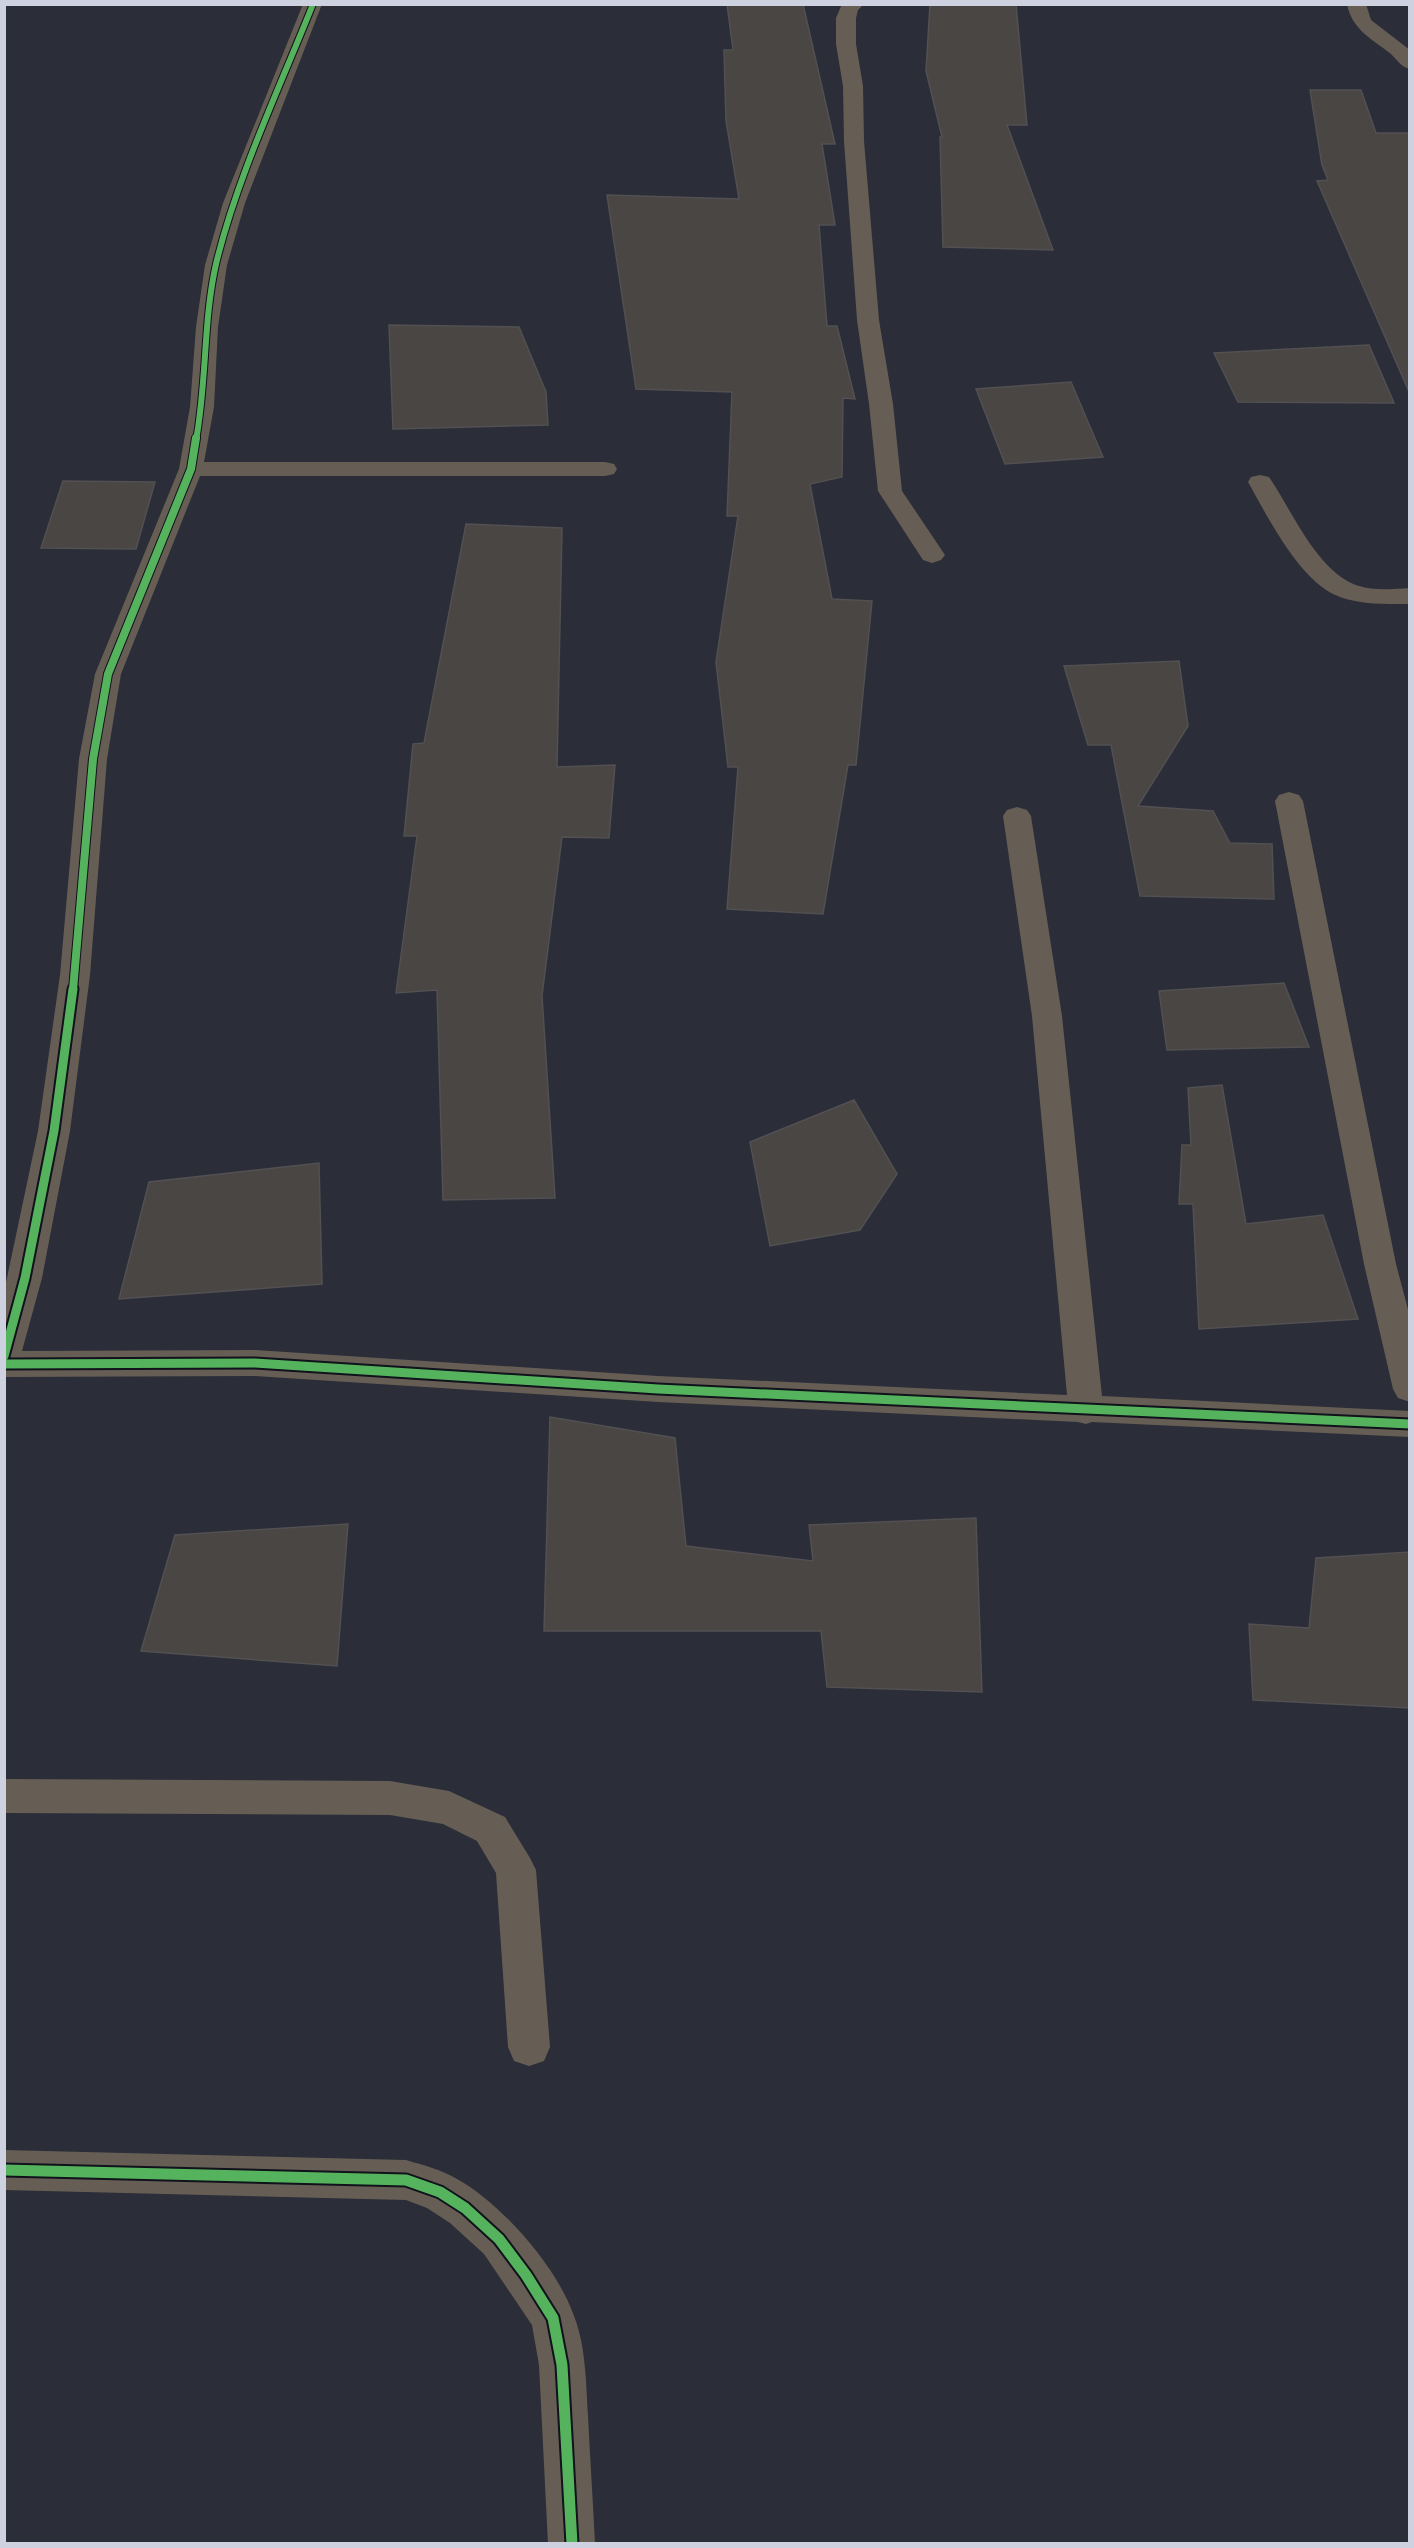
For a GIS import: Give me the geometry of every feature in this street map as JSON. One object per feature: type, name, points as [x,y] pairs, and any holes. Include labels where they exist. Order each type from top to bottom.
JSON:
[{"type":"street","points":[[4,1356],[25,1278],[54,1131],[75,975],[93,759],[108,674],[191,470],[202,407],[207,327],[216,265],[238,193],[313,4]]},
{"type":"street","points":[[855,4],[850,7],[846,18],[846,44],[853,86],[854,141],[868,320],[881,404],[890,491],[932,555]]},
{"type":"street","points":[[1356,4],[1366,27],[1383,38],[1410,63]]},
{"type":"street","points":[[191,470],[605,469]]},
{"type":"street","points":[[1260,482],[1289,530],[1325,576],[1341,588],[1373,597],[1410,596]]},
{"type":"street","points":[[1289,801],[1380,1264],[1410,1389]]},
{"type":"street","points":[[1017,816],[1047,1016],[1086,1410]]},
{"type":"street","points":[[4,1364],[255,1363],[658,1389],[1410,1424]]},
{"type":"street","points":[[4,1796],[390,1798],[449,1808],[491,1829],[516,1870],[529,2047]]},
{"type":"street","points":[[4,2170],[405,2180],[440,2192],[465,2208],[499,2239],[553,2318],[562,2365],[572,2544]]},
{"type":"building","points":[[727,4],[803,4],[835,144],[822,144],[835,225],[819,225],[827,326],[837,326],[855,399],[843,398],[842,477],[810,484],[832,599],[872,601],[856,765],[848,765],[823,914],[727,909],[738,767],[728,767],[716,662],[738,516],[727,516],[732,392],[636,389],[607,195],[739,199],[726,121],[724,50],[733,50]]},
{"type":"building","points":[[930,4],[1016,4],[1027,125],[1007,125],[1053,250],[943,247],[940,137],[942,137],[926,71]]},
{"type":"building","points":[[1310,90],[1361,90],[1376,133],[1410,133],[1410,394],[1317,181],[1328,180],[1322,165]]},
{"type":"building","points":[[389,325],[519,327],[546,392],[548,425],[393,429]]},
{"type":"building","points":[[1369,345],[1394,403],[1238,402],[1214,353]]},
{"type":"building","points":[[1071,382],[1103,457],[1005,464],[976,389]]},
{"type":"building","points":[[63,481],[155,482],[136,549],[41,548]]},
{"type":"building","points":[[466,524],[562,528],[557,767],[615,765],[609,838],[562,837],[542,996],[555,1198],[443,1200],[437,990],[396,993],[417,836],[404,836],[413,744],[424,743]]},
{"type":"building","points":[[1179,661],[1188,726],[1138,806],[1213,811],[1230,843],[1272,844],[1274,899],[1140,896],[1111,745],[1088,745],[1064,666]]},
{"type":"building","points":[[1284,983],[1309,1047],[1167,1050],[1159,991]]},
{"type":"building","points":[[1222,1085],[1246,1224],[1323,1215],[1358,1319],[1199,1329],[1193,1204],[1179,1204],[1182,1145],[1191,1145],[1188,1088]]},
{"type":"building","points":[[854,1100],[897,1174],[860,1230],[770,1246],[750,1142]]},
{"type":"building","points":[[319,1163],[322,1284],[119,1299],[149,1182]]},
{"type":"building","points":[[550,1417],[675,1438],[686,1546],[813,1561],[809,1525],[976,1518],[982,1692],[827,1687],[821,1631],[544,1631]]},
{"type":"building","points":[[348,1524],[337,1666],[141,1651],[175,1535]]},
{"type":"building","points":[[1410,1552],[1410,1708],[1253,1700],[1249,1624],[1309,1628],[1316,1558]]},
{"type":"cycle path","points":[[4,1356],[25,1278],[54,1131],[75,975],[93,759],[108,674],[191,469],[202,407],[207,327],[216,265],[234,203],[313,4]]},
{"type":"cycle path","points":[[4,1364],[255,1363],[658,1389],[1410,1424]]},
{"type":"cycle path","points":[[4,2170],[406,2180],[440,2192],[465,2208],[499,2239],[526,2275],[553,2318],[562,2365],[572,2544]]}]
